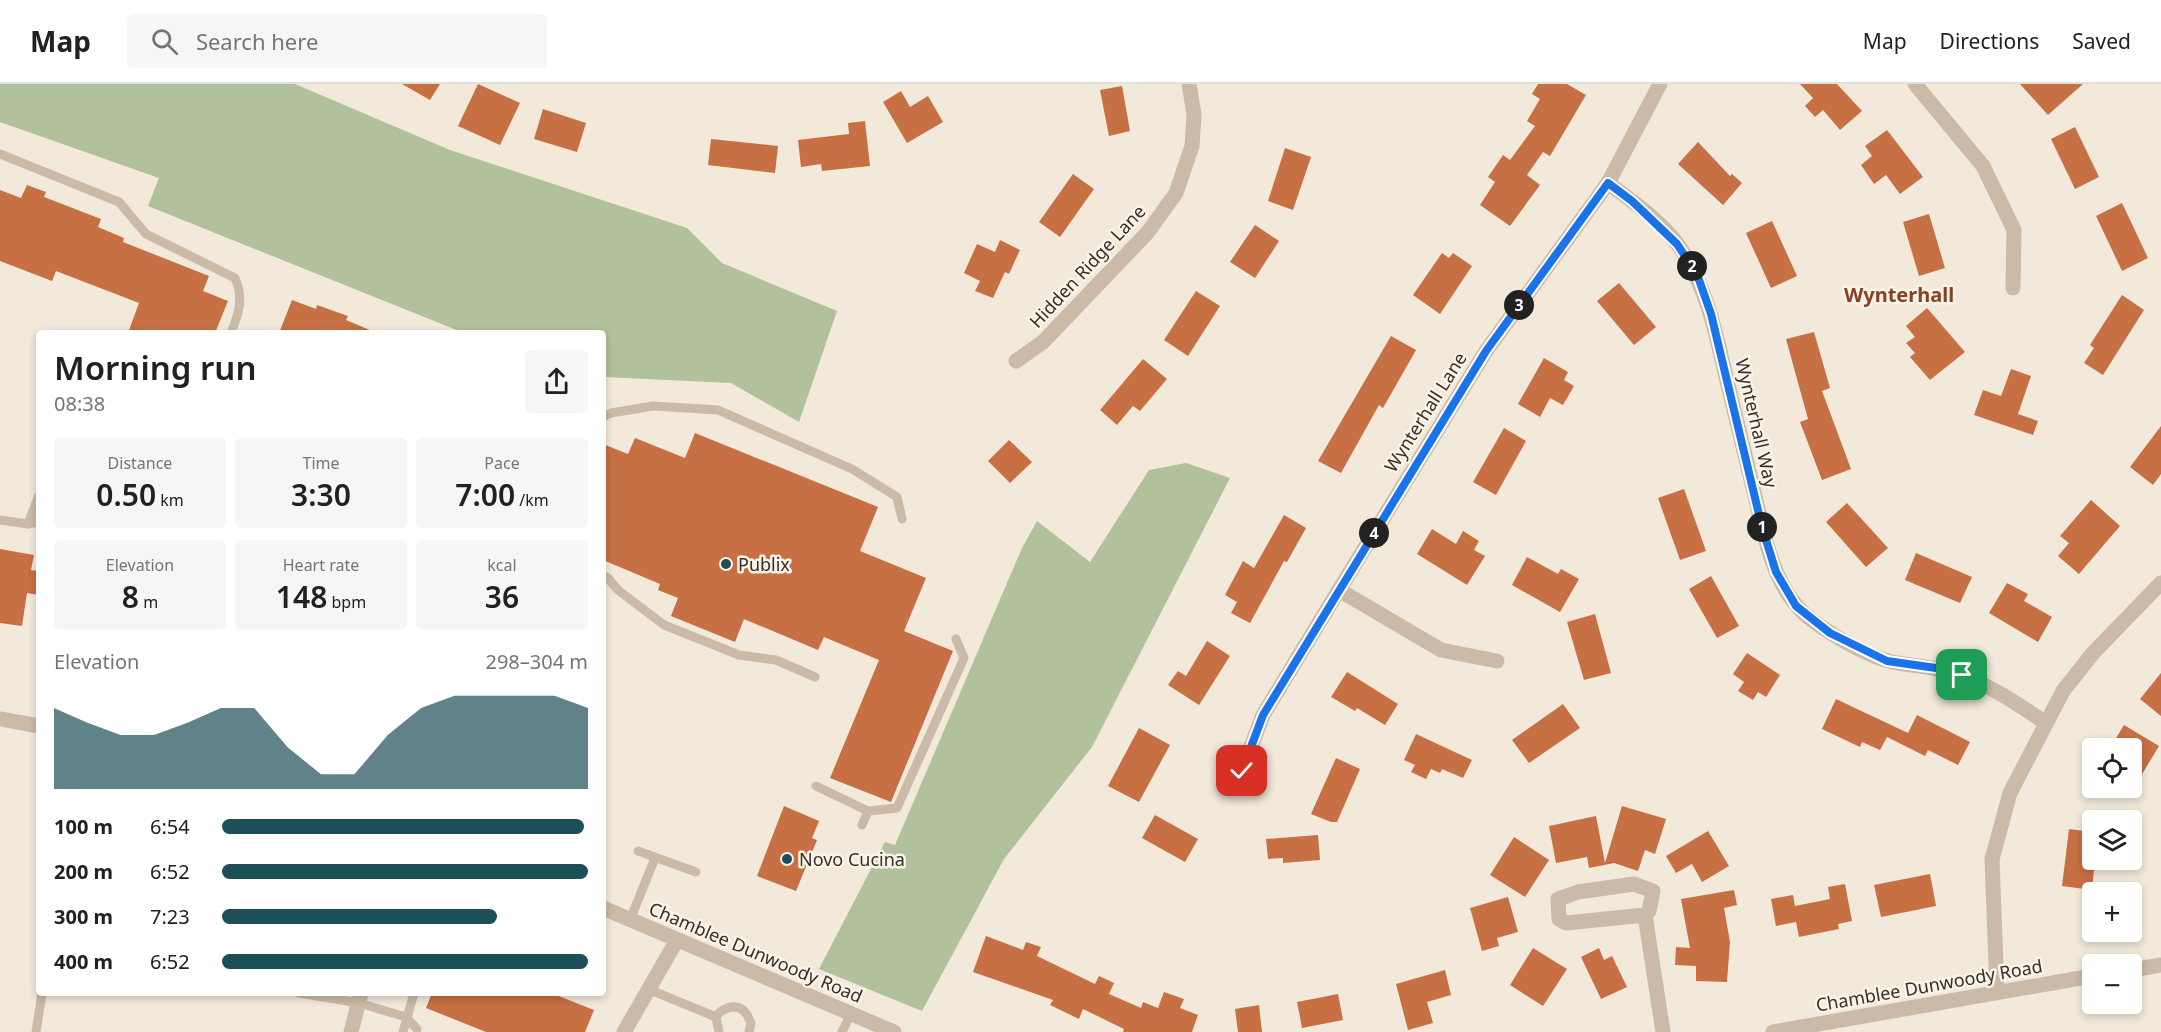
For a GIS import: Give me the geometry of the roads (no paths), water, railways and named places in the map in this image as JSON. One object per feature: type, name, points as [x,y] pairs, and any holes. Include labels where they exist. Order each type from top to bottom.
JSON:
[{"type":"street","name":"Hidden Ridge Lane","points":[[1016,361],[1043,342],[1148,232],[1176,193],[1192,146],[1194,114],[1189,84]]},
{"type":"street","name":"Wynterhall Lane","points":[[1242,771],[1263,715],[1339,590],[1486,351],[1608,183],[1660,84]]},
{"type":"street","points":[[1915,84],[1983,166],[2014,230],[2013,288]]},
{"type":"street","name":"Wynterhall Way","points":[[1608,183],[1632,201],[1671,237],[1697,274],[1711,314],[1762,527],[1776,572],[1796,606],[1830,633],[1857,647],[1887,661],[1936,668],[1962,675],[1990,687],[2046,723]]},
{"type":"street","points":[[1997,992],[1992,859],[2010,793],[2062,691],[2093,653],[2161,583]]},
{"type":"street","points":[[1339,590],[1441,650],[1497,660]]},
{"type":"street","points":[[0,719],[36,725]]},
{"type":"street","points":[[1634,884],[1653,891],[1649,911],[1645,915],[1566,923],[1559,919],[1558,900],[1578,892],[1634,884]]},
{"type":"street","name":"Chamblee Dunwoody Road","points":[[606,909],[894,1032]]},
{"type":"street","points":[[1645,915],[1663,1032]]},
{"type":"street","points":[[624,1032],[677,939]]},
{"type":"street","points":[[2142,968],[2161,965]]},
{"type":"street","name":"Chamblee Dunwoody Road","points":[[1773,1032],[2082,978]]},
{"type":"street","points":[[351,1032],[360,998]]},
{"type":"lane","points":[[0,154],[119,202],[146,234],[235,278],[241,291],[238,316],[232,330]]},
{"type":"lane","points":[[606,416],[653,406],[718,410],[852,469],[897,497],[903,519]]},
{"type":"lane","points":[[28,524],[36,503]]},
{"type":"lane","points":[[0,520],[28,524],[36,523]]},
{"type":"lane","points":[[606,577],[618,590],[664,625],[739,656],[776,660],[815,677]]},
{"type":"lane","points":[[816,786],[868,812],[897,808],[964,658],[956,639]]},
{"type":"lane","points":[[862,825],[868,812]]},
{"type":"lane","points":[[638,851],[696,872]]},
{"type":"lane","points":[[630,920],[655,858]]},
{"type":"lane","points":[[648,989],[716,1017]]},
{"type":"lane","points":[[36,1032],[42,996]]},
{"type":"lane","points":[[336,996],[360,998],[406,1017],[417,1029]]},
{"type":"lane","points":[[403,1032],[413,996]]},
{"type":"lane","points":[[719,1032],[716,1017],[720,1011],[735,1007],[743,1010],[752,1023],[749,1032]]},
{"type":"lane","points":[[842,1032],[851,1014]]},
{"type":"place","name":"Publix","points":[[726,564]]},
{"type":"place","name":"Novo Cucina","points":[[787,859]]},
{"type":"district","name":"Wynterhall","points":[[1899,294]]}]
